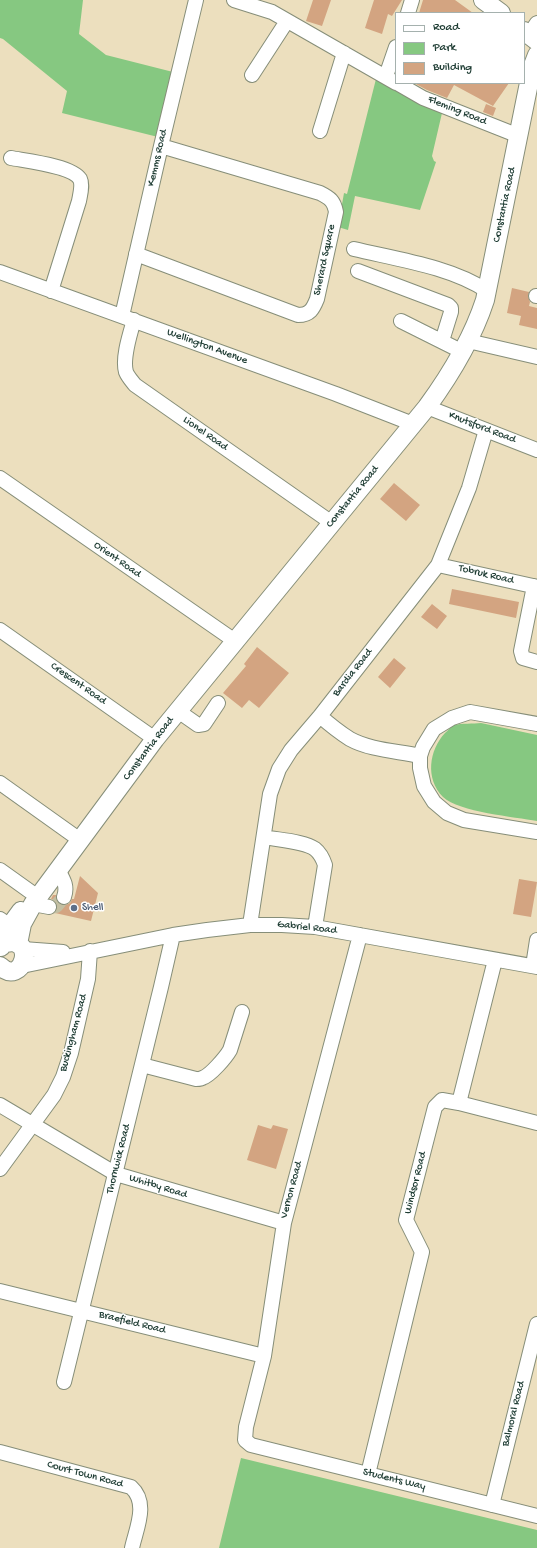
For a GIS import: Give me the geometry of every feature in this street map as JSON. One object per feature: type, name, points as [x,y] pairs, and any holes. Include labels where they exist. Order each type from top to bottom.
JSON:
[{"type":"main road","points":[[483,0],[500,12]]},
{"type":"main road","name":"Constantia Road","points":[[9,959],[22,924],[39,902],[53,875],[155,739],[427,407],[450,374],[466,347],[480,315],[487,291],[532,68],[537,55]]},
{"type":"main road","name":"Constantia Road","points":[[9,959],[5,922],[16,917],[39,902]]},
{"type":"street","name":"Kemms Road","points":[[128,318],[136,254],[196,0]]},
{"type":"street","name":"Fleming Road","points":[[234,0],[272,12],[393,81]]},
{"type":"street","points":[[408,12],[412,0]]},
{"type":"street","points":[[252,75],[287,21]]},
{"type":"street","points":[[320,130],[344,54]]},
{"type":"street","points":[[393,81],[395,58]]},
{"type":"street","name":"Fleming Road","points":[[398,84],[423,98],[519,136]]},
{"type":"street","name":"Sherard Square","points":[[136,254],[298,315],[304,315],[310,312],[317,299],[336,212],[334,203],[329,197],[320,193],[161,146]]},
{"type":"street","points":[[11,158],[66,169],[75,174],[81,180],[79,201],[51,291]]},
{"type":"street","points":[[354,249],[438,270],[472,282],[487,291]]},
{"type":"street","points":[[358,271],[441,301],[448,305],[451,308],[451,312],[442,341]]},
{"type":"street","name":"Wellington Avenue","points":[[0,272],[412,424]]},
{"type":"street","name":"Lionel Road","points":[[128,318],[130,332],[126,356],[126,372],[130,379],[136,385],[332,523]]},
{"type":"street","points":[[401,321],[442,341],[466,347],[537,356]]},
{"type":"street","name":"Knutsford Road","points":[[427,407],[537,449]]},
{"type":"street","name":"Bardia Road","points":[[250,925],[270,794],[279,769],[291,750],[320,716],[438,565],[469,488],[486,430]]},
{"type":"street","name":"Orient Road","points":[[0,478],[235,641]]},
{"type":"street","name":"Tobruk Road","points":[[438,565],[536,586],[521,651],[523,658],[537,662]]},
{"type":"street","name":"Crescent Road","points":[[0,630],[155,739]]},
{"type":"street","points":[[178,711],[198,725],[201,725],[204,724],[218,703]]},
{"type":"street","points":[[537,724],[470,712],[452,718],[434,729],[423,747],[420,756],[420,768],[424,786],[434,802],[447,813],[464,820],[537,832]]},
{"type":"street","points":[[320,716],[350,739],[374,747],[420,756]]},
{"type":"street","points":[[0,783],[80,840]]},
{"type":"street","points":[[264,837],[305,844],[314,848],[323,858],[325,865],[315,927]]},
{"type":"street","points":[[0,870],[39,902]]},
{"type":"street","points":[[53,875],[66,884],[64,897]]},
{"type":"street","name":"Gabriel Road","points":[[9,959],[84,952],[173,935],[250,925],[282,925],[315,927],[535,966]]},
{"type":"street","name":"Thornwick Road","points":[[64,1382],[116,1174],[173,935]]},
{"type":"street","name":"Vernon Road","points":[[251,1445],[247,1443],[244,1435],[264,1356],[284,1223],[360,935]]},
{"type":"street","points":[[535,966],[537,940]]},
{"type":"street","name":"Buckingham Road","points":[[0,1169],[54,1095],[62,1077],[71,1053],[88,979],[84,952]]},
{"type":"street","points":[[495,960],[459,1104],[537,1123]]},
{"type":"street","points":[[142,1065],[196,1079],[202,1079],[230,1050],[242,1012]]},
{"type":"street","name":"Windsor Road","points":[[368,1474],[422,1252],[406,1220],[435,1107],[442,1100],[459,1104]]},
{"type":"street","name":"Whitby Road","points":[[0,1105],[116,1174],[284,1223]]},
{"type":"street","name":"Braefield Road","points":[[0,1291],[264,1356]]},
{"type":"street","name":"Balmoral Road","points":[[492,1505],[537,1324]]},
{"type":"street","name":"Students Way","points":[[251,1445],[537,1516]]},
{"type":"street","name":"Court Town Road","points":[[0,1452],[131,1488],[138,1494],[141,1507],[132,1548]]},
{"type":"green space","points":[[0,0],[83,0],[79,34],[106,55],[173,72],[158,137],[62,113],[67,91],[0,38]]},
{"type":"green space","points":[[376,79],[442,113],[432,156],[436,162],[420,210],[355,196],[348,230],[338,227],[344,193],[347,194]]},
{"type":"green space","points":[[481,723],[537,735],[537,821],[461,807],[443,797],[437,790],[433,782],[431,765],[435,748],[440,740],[454,725]]},
{"type":"green space","points":[[241,1458],[537,1530],[537,1548],[219,1548]]},
{"type":"building","points":[[313,0],[331,0],[322,26],[306,21]]},
{"type":"building","points":[[374,0],[402,0],[392,16],[388,14],[382,34],[365,28]]},
{"type":"building","points":[[423,0],[455,0],[472,12],[419,12]]},
{"type":"building","points":[[416,84],[508,84],[493,106],[454,85],[447,98]]},
{"type":"building","points":[[486,104],[496,108],[493,116],[483,112]]},
{"type":"building","points":[[512,288],[529,292],[529,306],[537,308],[537,329],[519,325],[521,316],[507,313]]},
{"type":"building","points":[[394,483],[420,505],[406,521],[380,499]]},
{"type":"building","points":[[452,589],[519,602],[516,618],[449,604]]},
{"type":"building","points":[[432,604],[447,616],[437,629],[421,617]]},
{"type":"building","points":[[257,647],[289,673],[259,708],[249,700],[242,708],[223,693],[246,666],[244,664]]},
{"type":"building","points":[[394,658],[406,668],[390,688],[378,677]]},
{"type":"building","points":[[80,876],[98,893],[91,921],[55,913],[57,905],[55,901],[51,899],[53,895],[56,895],[58,903],[61,905],[70,903],[72,899],[74,899]]},
{"type":"building","points":[[519,879],[537,882],[531,917],[513,914]]},
{"type":"building","points":[[258,1125],[271,1129],[273,1125],[288,1129],[276,1169],[247,1160]]},
{"type":"tunnel","points":[[49,907],[56,906],[64,897]]},
{"type":"place","name":"Shell","points":[[74,908]]}]
